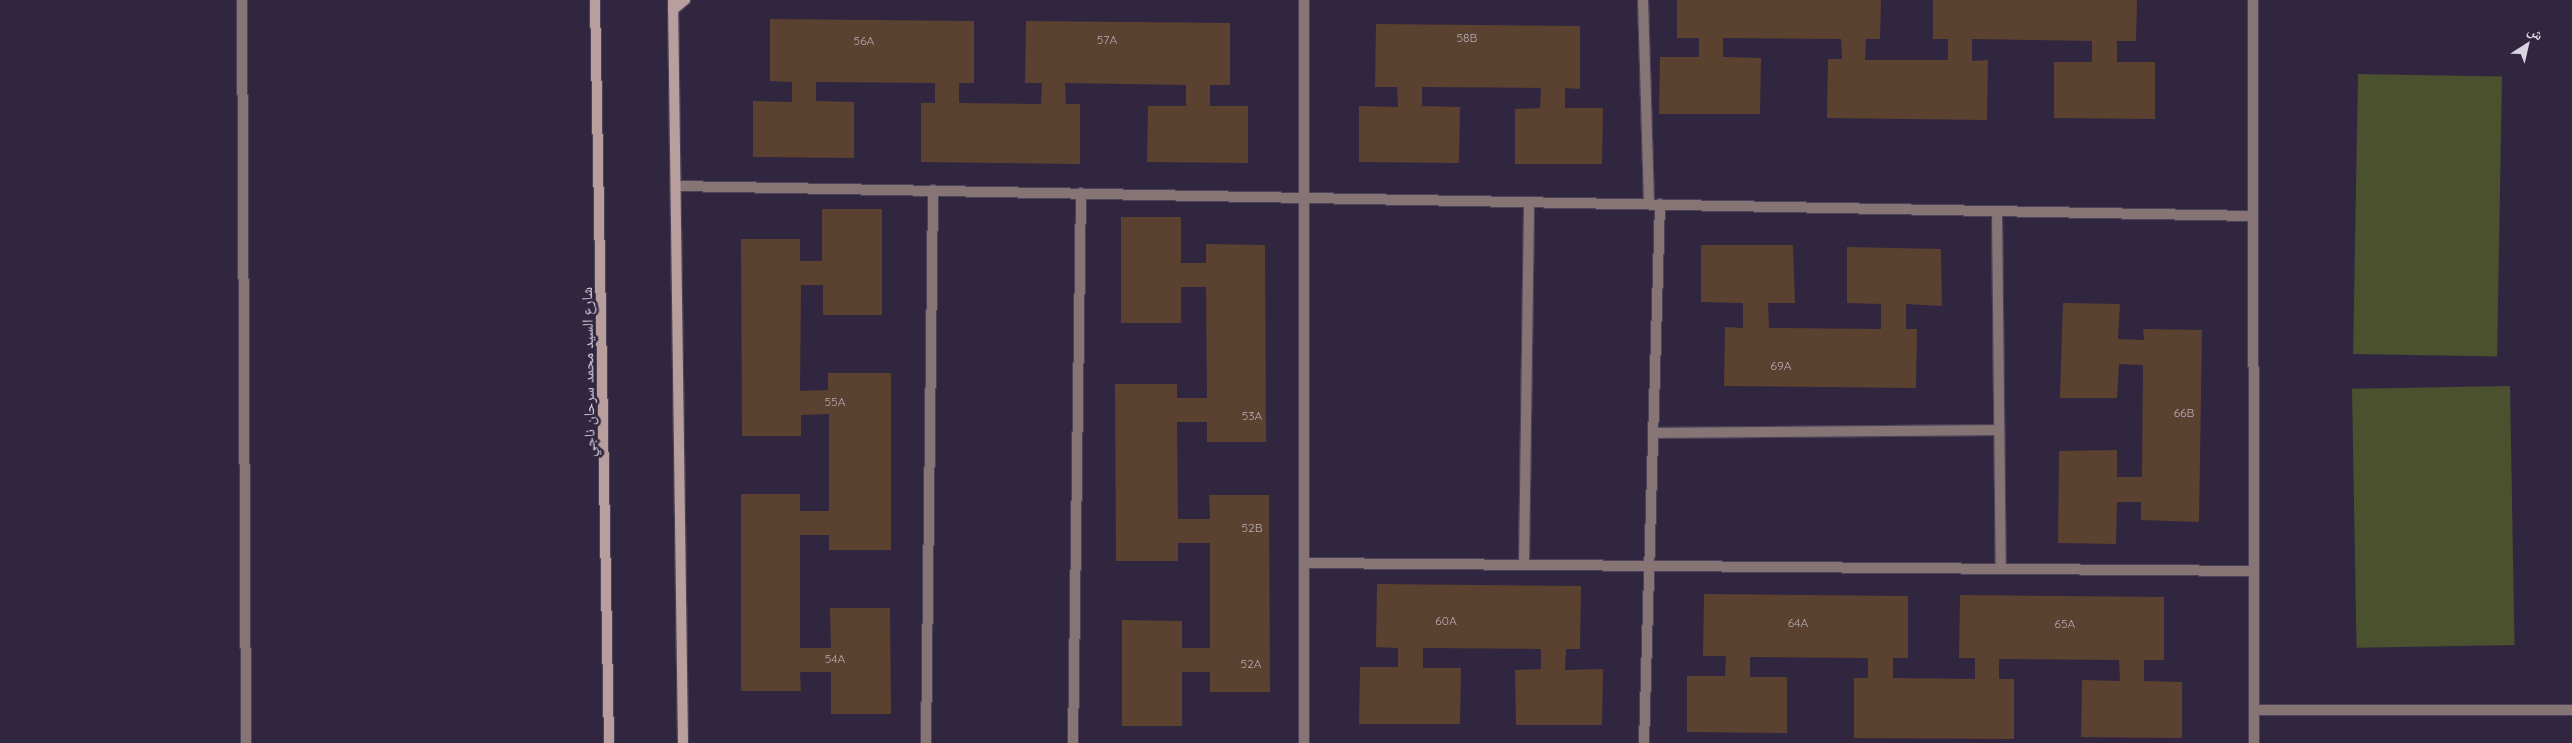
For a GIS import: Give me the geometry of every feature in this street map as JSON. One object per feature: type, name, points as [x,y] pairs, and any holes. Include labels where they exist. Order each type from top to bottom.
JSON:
[{"type":"street","points":[[242,0],[246,743]]},
{"type":"street","name":"شارع السيد محمد سرحان ناجي","points":[[595,0],[609,743]]},
{"type":"street","points":[[683,743],[673,5],[684,0]]},
{"type":"street","points":[[1304,0],[1304,743]]},
{"type":"street","points":[[1643,0],[1649,204]]},
{"type":"street","points":[[2253,0],[2254,743]]},
{"type":"street","points":[[676,186],[2253,216]]},
{"type":"street","points":[[926,743],[933,190]]},
{"type":"street","points":[[1073,743],[1081,193]]},
{"type":"street","points":[[1524,565],[1529,202]]},
{"type":"street","points":[[1644,743],[1660,204]]},
{"type":"street","points":[[1997,211],[2001,569]]},
{"type":"street","points":[[1653,433],[2000,430]]},
{"type":"street","points":[[1304,563],[2254,571]]},
{"type":"street","points":[[2254,710],[2572,710]]},
{"type":"green space","points":[[2358,74],[2502,77],[2497,356],[2353,354]]},
{"type":"green space","points":[[2510,386],[2515,645],[2357,648],[2352,389]]},
{"type":"building","points":[[1677,0],[1881,0],[1880,39],[1866,39],[1865,60],[1948,60],[1948,39],[1933,39],[1933,0],[2137,0],[2136,41],[2117,41],[2117,62],[2155,62],[2155,119],[2054,118],[2054,62],[2092,62],[2092,41],[1972,39],[1972,61],[1988,60],[1987,120],[1827,118],[1828,59],[1842,59],[1841,39],[1723,38],[1723,57],[1761,58],[1760,114],[1659,114],[1660,57],[1699,57],[1699,38],[1677,38]]},
{"type":"building","points":[[770,19],[974,21],[974,83],[959,83],[959,103],[1041,104],[1042,83],[1025,83],[1026,21],[1230,23],[1230,85],[1210,85],[1210,106],[1248,106],[1248,163],[1147,162],[1148,106],[1186,106],[1186,85],[1065,83],[1066,104],[1080,104],[1080,164],[921,162],[921,103],[935,103],[935,83],[816,82],[816,101],[854,102],[854,158],[753,157],[753,101],[792,102],[792,82],[770,81]]},
{"type":"building","points":[[1376,24],[1580,26],[1580,89],[1565,88],[1565,108],[1603,108],[1602,164],[1515,164],[1515,109],[1540,108],[1541,88],[1422,87],[1422,106],[1460,107],[1459,163],[1359,162],[1359,106],[1398,107],[1397,87],[1375,87]]},
{"type":"building","points":[[822,209],[882,209],[882,315],[823,315],[823,285],[801,285],[800,391],[828,390],[828,373],[891,373],[891,550],[829,550],[829,535],[800,535],[800,648],[831,648],[830,608],[890,608],[891,714],[831,714],[831,672],[800,672],[801,691],[741,691],[741,494],[800,494],[800,511],[829,511],[829,414],[801,415],[801,436],[742,436],[741,239],[800,239],[800,261],[822,261]]},
{"type":"building","points":[[1121,217],[1181,217],[1181,263],[1206,263],[1206,244],[1265,245],[1266,442],[1207,442],[1207,422],[1177,422],[1178,519],[1210,519],[1209,495],[1269,495],[1270,692],[1210,692],[1210,672],[1182,672],[1182,726],[1122,726],[1122,620],[1182,621],[1182,648],[1210,648],[1210,543],[1178,543],[1178,561],[1116,561],[1115,384],[1177,384],[1177,398],[1207,398],[1206,287],[1181,287],[1181,323],[1121,323]]},
{"type":"building","points":[[1701,245],[1793,245],[1795,303],[1768,303],[1769,328],[1881,329],[1881,304],[1847,303],[1847,247],[1941,249],[1942,306],[1906,304],[1906,329],[1917,329],[1916,388],[1724,386],[1725,327],[1743,328],[1743,303],[1701,302]]},
{"type":"building","points":[[2063,303],[2120,304],[2118,339],[2144,340],[2143,329],[2202,330],[2199,522],[2141,520],[2141,502],[2117,502],[2116,544],[2058,543],[2059,451],[2117,450],[2117,477],[2142,477],[2143,365],[2119,364],[2117,398],[2060,398]]},
{"type":"building","points":[[1377,584],[1581,586],[1580,649],[1566,649],[1565,670],[1603,669],[1602,725],[1516,725],[1515,670],[1541,669],[1541,649],[1423,648],[1423,668],[1461,668],[1460,724],[1359,724],[1360,667],[1398,667],[1398,648],[1376,647]]},
{"type":"building","points":[[1704,594],[1908,596],[1908,658],[1893,658],[1893,678],[1975,679],[1975,658],[1959,658],[1960,595],[2164,597],[2164,660],[2144,660],[2144,681],[2182,682],[2182,738],[2081,737],[2082,680],[2120,681],[2119,660],[1999,659],[1999,679],[2014,679],[2014,739],[1854,738],[1854,678],[1868,678],[1868,658],[1750,657],[1750,677],[1787,677],[1787,733],[1687,732],[1687,676],[1725,676],[1726,656],[1703,656]]}]
